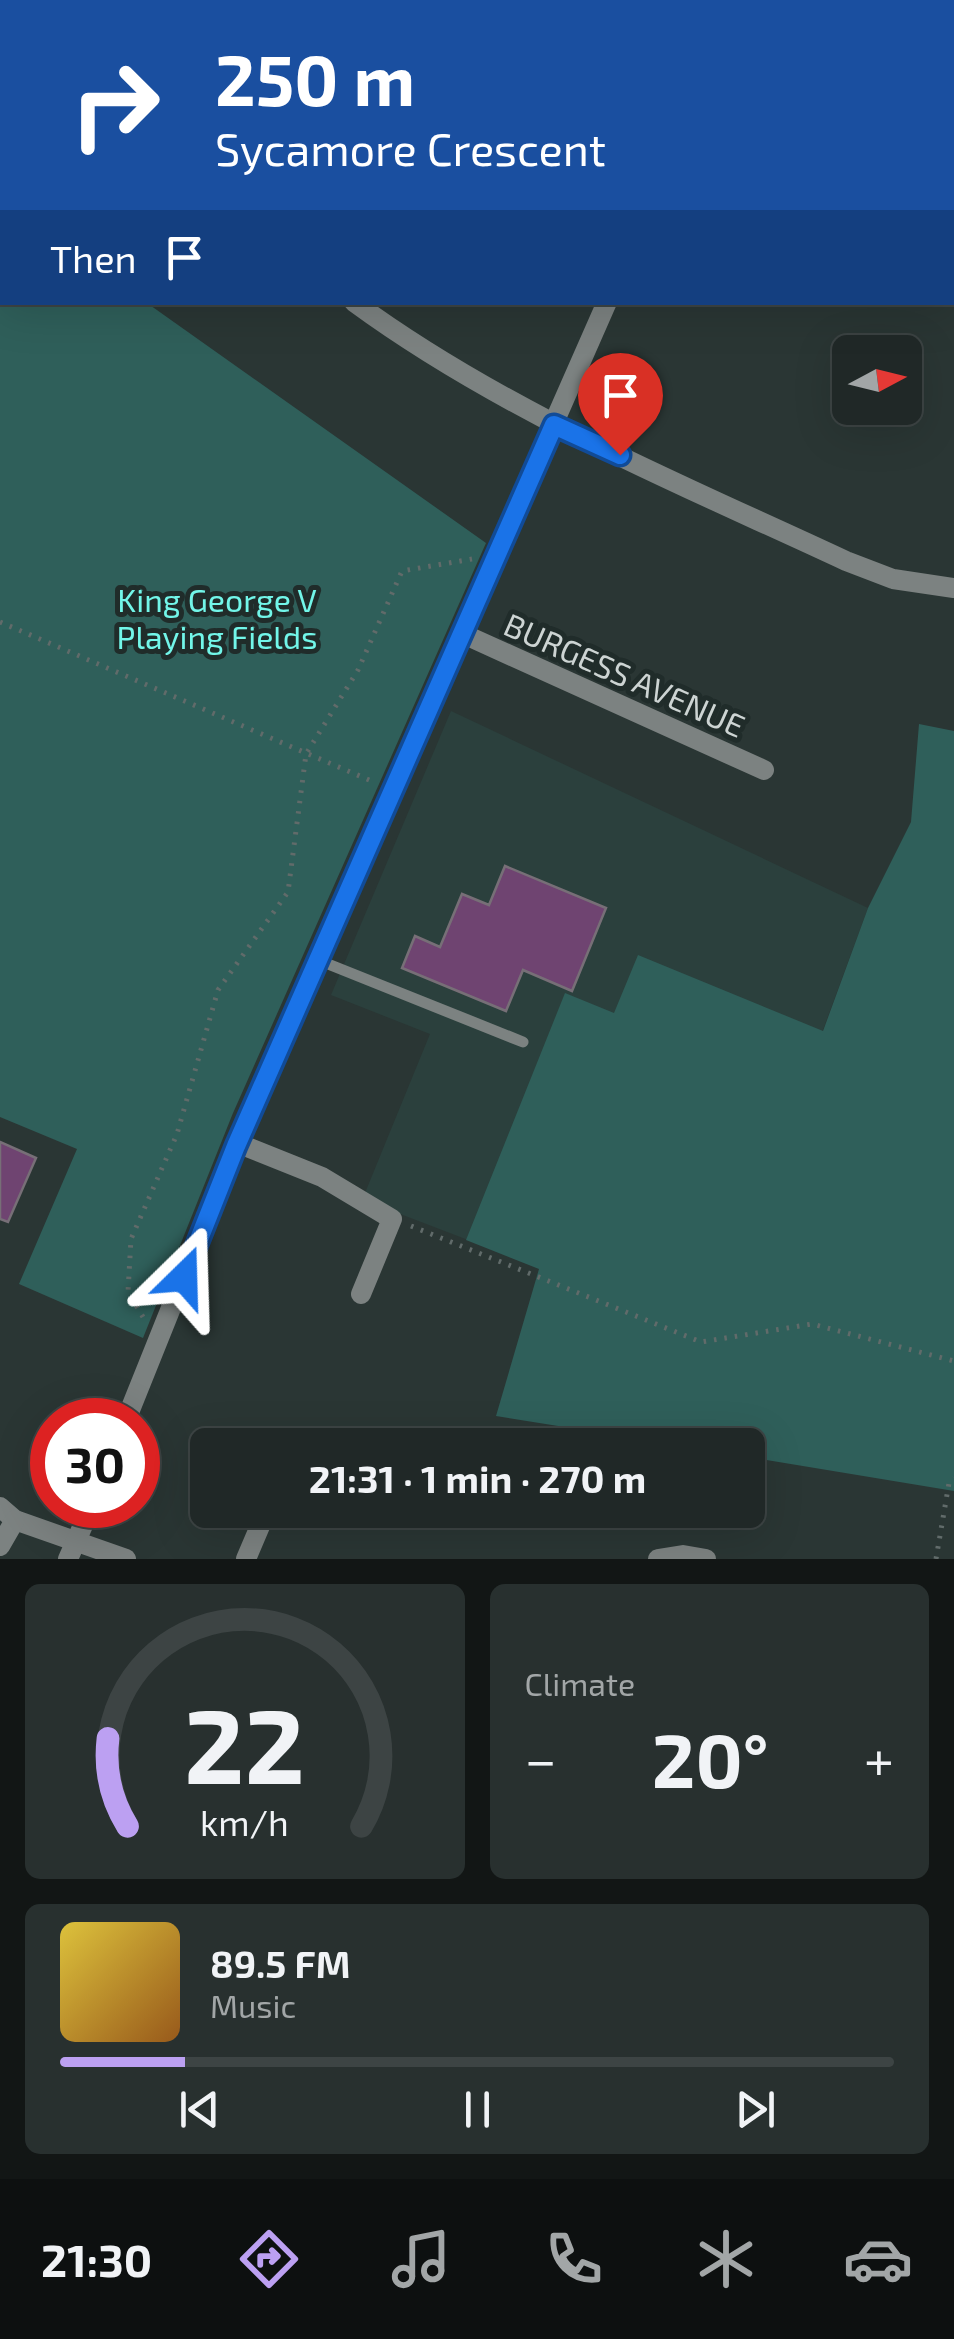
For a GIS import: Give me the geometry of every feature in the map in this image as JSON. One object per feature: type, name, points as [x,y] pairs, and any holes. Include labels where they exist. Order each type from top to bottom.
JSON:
[{"type":"street","points":[[358,305],[392,331],[554,425],[846,561],[894,578],[954,588]]},
{"type":"street","points":[[135,1398],[236,1146],[606,305]]},
{"type":"street","name":"BURGESS AVENUE","points":[[461,633],[764,770]]},
{"type":"street","points":[[236,1146],[247,1146],[322,1178],[392,1218],[361,1294]]},
{"type":"street","points":[[0,1546],[8,1514],[72,1551],[126,1559]]},
{"type":"street","points":[[72,1551],[82,1528]]},
{"type":"street","points":[[246,1559],[259,1528]]},
{"type":"street","points":[[658,1559],[706,1559]]},
{"type":"lane","points":[[318,960],[523,1042]]},
{"type":"path","points":[[158,1342],[128,1292],[131,1239],[176,1134],[218,990],[288,892],[306,754],[358,670],[402,571],[495,556]]},
{"type":"path","points":[[0,622],[392,790]]},
{"type":"path","points":[[392,1218],[701,1342],[812,1324],[954,1361]]},
{"type":"path","points":[[936,1559],[954,1470]]},
{"type":"shaded area","points":[[451,711],[868,908],[711,1333],[395,1212],[365,1193],[430,1034],[331,995]]},
{"type":"green space","name":"King George V Playing Fields","points":[[0,305],[150,305],[486,543],[233,1113],[143,1338],[19,1284],[77,1149],[0,1117]]},
{"type":"green space","points":[[919,724],[954,731],[954,1491],[765,1460],[765,1428],[571,1428],[496,1416],[539,1269],[466,1240],[565,993],[614,1013],[638,955],[823,1031],[868,908],[911,822]]},
{"type":"building","points":[[505,866],[606,908],[572,991],[523,970],[506,1011],[402,968],[415,936],[440,947],[462,894],[489,905]]},
{"type":"building","points":[[0,1142],[36,1158],[8,1222],[0,1219]]},
{"type":"route","points":[[184,1277],[236,1146],[554,425],[620,455]]}]
